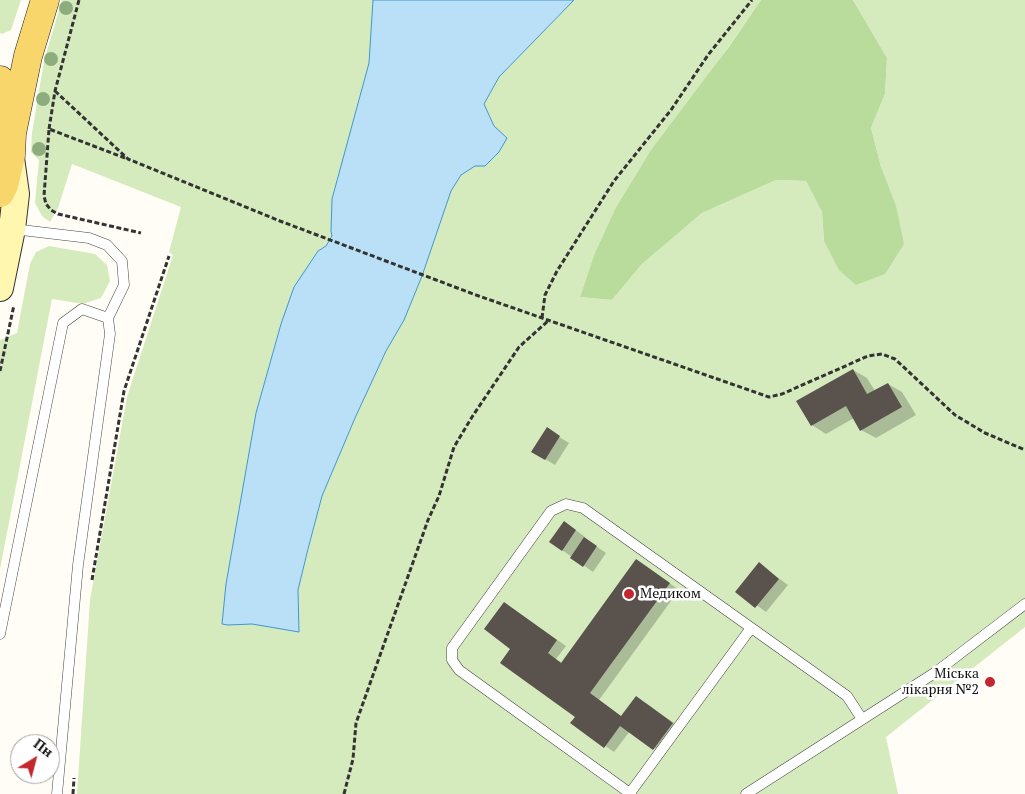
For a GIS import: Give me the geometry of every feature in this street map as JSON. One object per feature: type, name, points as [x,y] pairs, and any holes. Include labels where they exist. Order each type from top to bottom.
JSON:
[{"type":"main road","points":[[0,193],[4,185],[28,56],[45,0]]},
{"type":"main road","points":[[0,80],[7,97],[11,144]]},
{"type":"street","points":[[0,288],[12,229],[16,194],[11,144]]},
{"type":"lane","points":[[12,229],[89,238],[107,245],[122,261],[124,285],[108,318],[110,334],[78,566],[57,794]]},
{"type":"lane","points":[[0,634],[63,323],[82,309],[108,318]]},
{"type":"lane","points":[[751,628],[631,793],[459,670],[452,660],[452,648],[551,511],[566,504],[583,508],[847,696],[862,719]]},
{"type":"lane","points":[[746,794],[936,672],[1025,604]]},
{"type":"path","points":[[79,0],[55,91],[49,129],[44,196],[46,204],[58,214],[141,233]]},
{"type":"path","points":[[542,318],[545,295],[557,271],[614,181],[671,110],[708,55],[752,0]]},
{"type":"path","points":[[55,91],[128,159]]},
{"type":"path","points":[[49,129],[291,225],[468,291],[769,397],[782,394],[868,356],[882,354],[895,359],[955,415],[985,433],[1025,450]]},
{"type":"path","points":[[91,584],[124,391],[169,256]]},
{"type":"path","points":[[344,794],[353,759],[356,723],[428,520],[439,496],[454,446],[519,347],[549,320]]},
{"type":"path","points":[[73,794],[74,774]]},
{"type":"green space","points":[[0,0],[21,0],[11,30],[2,34],[0,33]]},
{"type":"green space","points":[[62,0],[373,0],[369,63],[333,199],[332,236],[326,246],[318,251],[309,266],[281,324],[256,413],[226,584],[222,624],[252,623],[299,632],[298,590],[322,496],[386,351],[404,320],[422,276],[451,191],[461,175],[475,166],[494,126],[484,104],[499,77],[574,0],[761,0],[614,211],[594,255],[580,297],[612,300],[642,264],[702,213],[776,180],[806,181],[822,212],[824,241],[881,167],[871,128],[885,94],[887,58],[853,0],[1025,0],[1025,627],[886,737],[898,794],[77,794],[90,600],[127,397],[173,255],[169,252],[181,207],[72,164],[58,208],[50,222],[42,216],[35,203],[39,160],[31,152],[32,133],[44,61]]},
{"type":"green space","points":[[761,0],[853,0],[887,58],[885,94],[871,128],[881,167],[896,206],[904,244],[885,274],[856,285],[839,270],[824,241],[822,212],[806,181],[776,180],[702,213],[642,264],[612,300],[580,297],[594,255],[614,211],[651,150],[728,48]]},
{"type":"green space","points":[[49,246],[95,254],[107,265],[110,281],[101,298],[83,304],[52,299],[0,569],[0,340],[17,333],[30,264],[36,252]]},
{"type":"water","points":[[373,0],[574,0],[499,77],[484,104],[494,126],[507,138],[499,152],[485,166],[475,166],[461,175],[451,191],[422,276],[404,320],[386,351],[322,496],[298,590],[299,632],[252,624],[222,624],[226,584],[256,413],[281,324],[294,287],[318,251],[326,246],[332,236],[332,199],[369,63]]},
{"type":"building","points":[[853,369],[867,394],[888,383],[902,407],[860,431],[846,406],[811,426],[796,401]]},
{"type":"building","points":[[547,427],[560,436],[545,460],[531,452]]},
{"type":"building","points":[[564,521],[576,530],[562,551],[549,542]]},
{"type":"building","points":[[584,537],[597,546],[583,567],[570,558]]},
{"type":"building","name":"Медиком","points":[[636,559],[670,583],[590,693],[621,716],[636,696],[673,723],[653,750],[620,726],[604,748],[570,723],[575,717],[500,663],[510,649],[484,629],[504,602],[557,640],[548,653],[561,663]]},
{"type":"building","points":[[759,562],[779,579],[755,608],[735,592]]},
{"type":"place","name":"Медиком","points":[[629,594]]},
{"type":"place","name":"Міська лікарня №2","points":[[990,682]]}]
